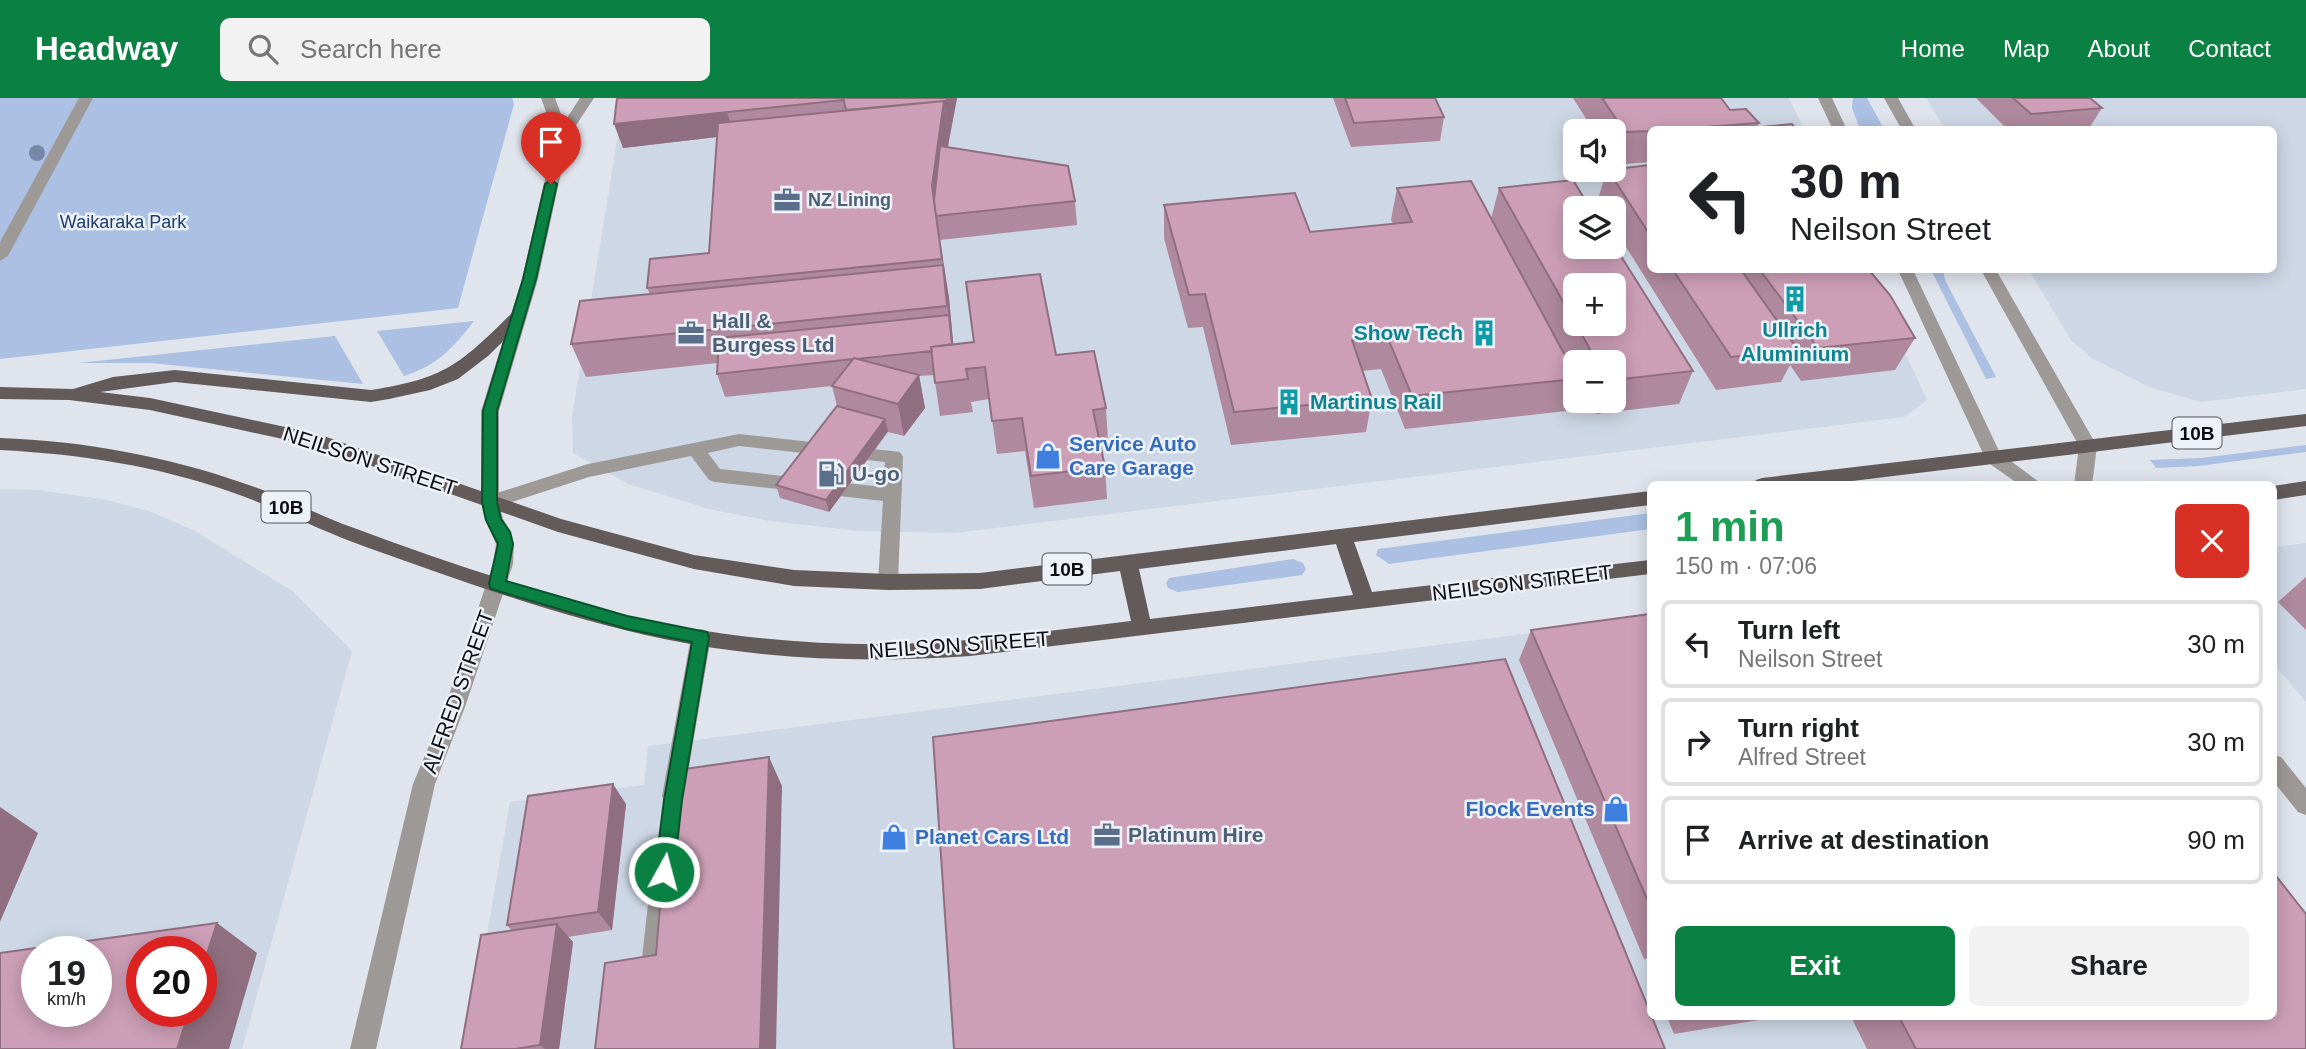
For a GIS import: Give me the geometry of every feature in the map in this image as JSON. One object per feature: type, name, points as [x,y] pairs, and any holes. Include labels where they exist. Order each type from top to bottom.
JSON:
[{"type":"main road","points":[[69,394],[113,383],[175,376],[371,396],[390,393],[443,379],[475,358],[518,317]]},
{"type":"main road","name":"NEILSON STREET","points":[[0,393],[69,394],[150,404],[318,440],[489,502],[582,532],[694,562],[794,578],[888,582],[980,580],[1647,498]]},
{"type":"main road","name":"10B","points":[[1795,481],[2306,420]]},
{"type":"main road","name":"NEILSON STREET","points":[[0,444],[35,444],[160,464],[216,480],[274,501],[330,527],[497,584],[627,623],[701,637],[815,652],[880,653],[971,648],[1647,567]]},
{"type":"main road","points":[[2277,492],[2306,488]]},
{"type":"main road","points":[[1342,536],[1365,601]]},
{"type":"main road","points":[[1128,562],[1142,628]]},
{"type":"street","points":[[548,98],[562,136]]},
{"type":"street","name":"ALFRED STREET","points":[[363,1049],[424,783],[455,707],[497,584],[505,544],[489,502],[490,411],[530,279],[562,136],[587,98]]},
{"type":"street","points":[[1825,98],[1837,126]]},
{"type":"street","points":[[1891,98],[1907,126]]},
{"type":"street","points":[[1906,273],[1993,457],[2028,481]]},
{"type":"street","points":[[1990,273],[2088,446],[2084,481]]},
{"type":"street","points":[[489,502],[588,471],[694,447],[739,440],[894,457],[888,582]]},
{"type":"street","points":[[694,447],[715,475],[892,495]]},
{"type":"street","points":[[671,813],[701,637]]},
{"type":"street","points":[[2277,769],[2306,805]]},
{"type":"street","points":[[653,967],[664,877]]},
{"type":"lane","points":[[0,256],[86,98]]},
{"type":"shaded area","points":[[624,98],[1789,98],[1803,126],[1647,126],[1647,273],[1868,273],[1927,400],[1904,417],[954,533],[859,531],[770,521],[713,510],[628,484],[573,453],[572,417]]},
{"type":"shaded area","points":[[1926,98],[2306,98],[2306,389],[2201,402],[2149,387],[2093,359],[2071,340],[2031,273],[2277,273],[2277,126],[1943,126]]},
{"type":"shaded area","points":[[0,489],[36,490],[103,499],[149,511],[195,531],[292,591],[352,651],[242,1049],[0,1049]]},
{"type":"shaded area","points":[[2306,543],[2306,702],[2277,668],[2277,547]]},
{"type":"shaded area","points":[[1647,618],[1647,1020],[2276,1020],[2306,1049],[467,1049],[510,802],[644,785],[648,746]]},
{"type":"green space","name":"Waikaraka Park","points":[[0,98],[512,98],[514,104],[458,308],[0,359]]},
{"type":"green space","points":[[1853,98],[1867,98],[1882,126],[1859,126],[1852,108]]},
{"type":"green space","points":[[1933,273],[1944,273],[1996,377],[1986,379]]},
{"type":"green space","points":[[474,321],[444,355],[404,376],[377,331]]},
{"type":"green space","points":[[335,336],[363,384],[151,363],[78,363]]},
{"type":"green space","points":[[2306,445],[2306,452],[2199,466],[2156,468],[2150,460],[2201,458]]},
{"type":"green space","points":[[1647,513],[1647,529],[1389,564],[1376,555],[1378,549]]},
{"type":"green space","points":[[1293,559],[1303,563],[1306,569],[1302,575],[1178,592],[1168,588],[1166,583],[1169,578]]},
{"type":"building","points":[[617,98],[843,98],[844,100],[614,124]]},
{"type":"building","points":[[843,98],[947,98],[945,107],[944,101],[846,110]]},
{"type":"building","points":[[1345,98],[1435,98],[1444,117],[1354,123]]},
{"type":"building","points":[[1602,98],[1721,98],[1730,110],[1746,109],[1759,123],[1647,126],[1647,131],[1626,132],[1626,119],[1616,119]]},
{"type":"building","points":[[2013,98],[2090,98],[2102,108],[2031,114]]},
{"type":"building","points":[[944,101],[932,186],[942,259],[647,288],[650,259],[709,253],[718,123]]},
{"type":"building","points":[[940,146],[1068,166],[1075,201],[936,216],[934,201]]},
{"type":"building","points":[[1647,165],[1647,230],[1626,196],[1616,182],[1626,182],[1626,168]]},
{"type":"building","points":[[1471,181],[1563,352],[1563,380],[1412,396],[1387,336],[1352,340],[1372,399],[1234,412],[1205,294],[1189,295],[1164,205],[1295,193],[1310,232],[1412,222],[1397,188]]},
{"type":"building","points":[[1574,182],[1583,196],[1563,196],[1563,259],[1623,259],[1693,371],[1626,379],[1626,350],[1590,350],[1583,336],[1626,336],[1626,273],[1563,273],[1563,302],[1499,188]]},
{"type":"building","points":[[943,265],[947,306],[571,344],[580,301]]},
{"type":"building","points":[[1675,273],[1743,273],[1798,350],[1731,357]]},
{"type":"building","points":[[1762,273],[1872,273],[1890,295],[1915,338],[1818,348]]},
{"type":"building","points":[[1040,274],[1056,355],[1094,351],[1106,408],[1093,410],[1105,467],[1031,476],[1022,418],[992,421],[985,367],[966,369],[968,379],[935,383],[931,347],[974,342],[966,282]]},
{"type":"building","points":[[949,315],[952,344],[931,347],[932,351],[717,374],[719,338]]},
{"type":"building","points":[[854,358],[919,375],[898,404],[832,386]]},
{"type":"building","points":[[837,406],[885,419],[826,500],[776,485]]},
{"type":"building","name":"Flock Events","points":[[1647,614],[1647,899],[1531,630]]},
{"type":"building","points":[[1505,659],[1647,1005],[1647,1020],[1653,1020],[1665,1049],[954,1049],[933,737]]},
{"type":"building","points":[[769,757],[760,1049],[595,1049],[605,963],[656,955],[671,771]]},
{"type":"building","points":[[613,784],[598,912],[507,925],[528,796]]},
{"type":"building","points":[[2277,877],[2306,914],[2306,1049],[1916,1049],[1901,1020],[2277,1020]]},
{"type":"building","points":[[217,923],[213,936],[126,936],[126,1027],[184,1027],[177,1049],[0,1049],[0,953],[21,950],[21,1027],[112,1027],[112,938]]},
{"type":"building","points":[[557,924],[540,1045],[515,1049],[461,1049],[481,935]]},
{"type":"place","name":"NZ Lining","points":[[787,200]]},
{"type":"place","name":"Ullrich Aluminium","points":[[1795,299]]},
{"type":"place","name":"Hall & Burgess Ltd","points":[[691,333]]},
{"type":"place","name":"Show Tech","points":[[1484,333]]},
{"type":"place","name":"Martinus Rail","points":[[1289,402]]},
{"type":"place","name":"Service Auto Care Garage","points":[[1048,456]]},
{"type":"place","name":"U-go","points":[[831,474]]},
{"type":"place","name":"Flock Events","points":[[1616,809]]},
{"type":"place","name":"Platinum Hire","points":[[1107,835]]},
{"type":"place","name":"Planet Cars Ltd","points":[[894,837]]},
{"type":"route","points":[[551,184],[530,279],[490,411],[489,502],[505,544],[497,584],[627,623],[701,637],[673,800],[664,872]]}]
